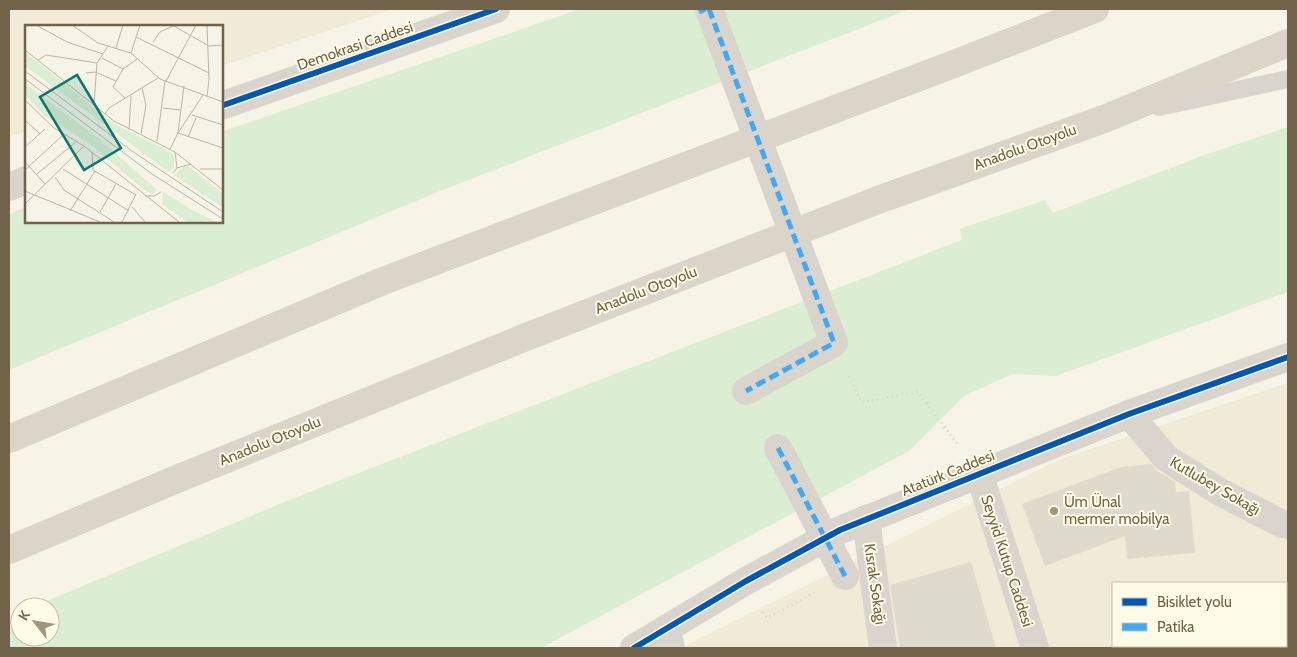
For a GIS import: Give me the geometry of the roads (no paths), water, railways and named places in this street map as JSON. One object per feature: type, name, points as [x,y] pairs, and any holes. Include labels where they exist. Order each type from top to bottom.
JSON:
[{"type":"highway","points":[[9,439],[383,281],[1095,9]]},
{"type":"highway","name":"Anadolu Otoyolu","points":[[9,550],[176,479],[526,337],[878,200],[1104,119],[1288,43]]},
{"type":"street","name":"Demokrasi Caddesi","points":[[222,106],[496,9]]},
{"type":"street","points":[[705,10],[834,343],[746,391]]},
{"type":"street","points":[[9,187],[25,180]]},
{"type":"street","name":"Atatürk Caddesi","points":[[634,648],[668,639],[746,581],[840,530],[1129,414],[1288,357]]},
{"type":"street","name":"Kutlubey Sokağı","points":[[1129,414],[1166,458],[1220,492],[1282,524],[1288,525]]},
{"type":"street","points":[[778,448],[845,576]]},
{"type":"street","name":"Seyyid Kutup Caddesi","points":[[979,473],[1035,648]]},
{"type":"street","name":"Kısrak Sokağı","points":[[866,519],[883,648]]},
{"type":"lane","points":[[1104,119],[1288,79]]},
{"type":"place","name":"Üm Ünal mermer mobilya","points":[[1054,511]]}]
